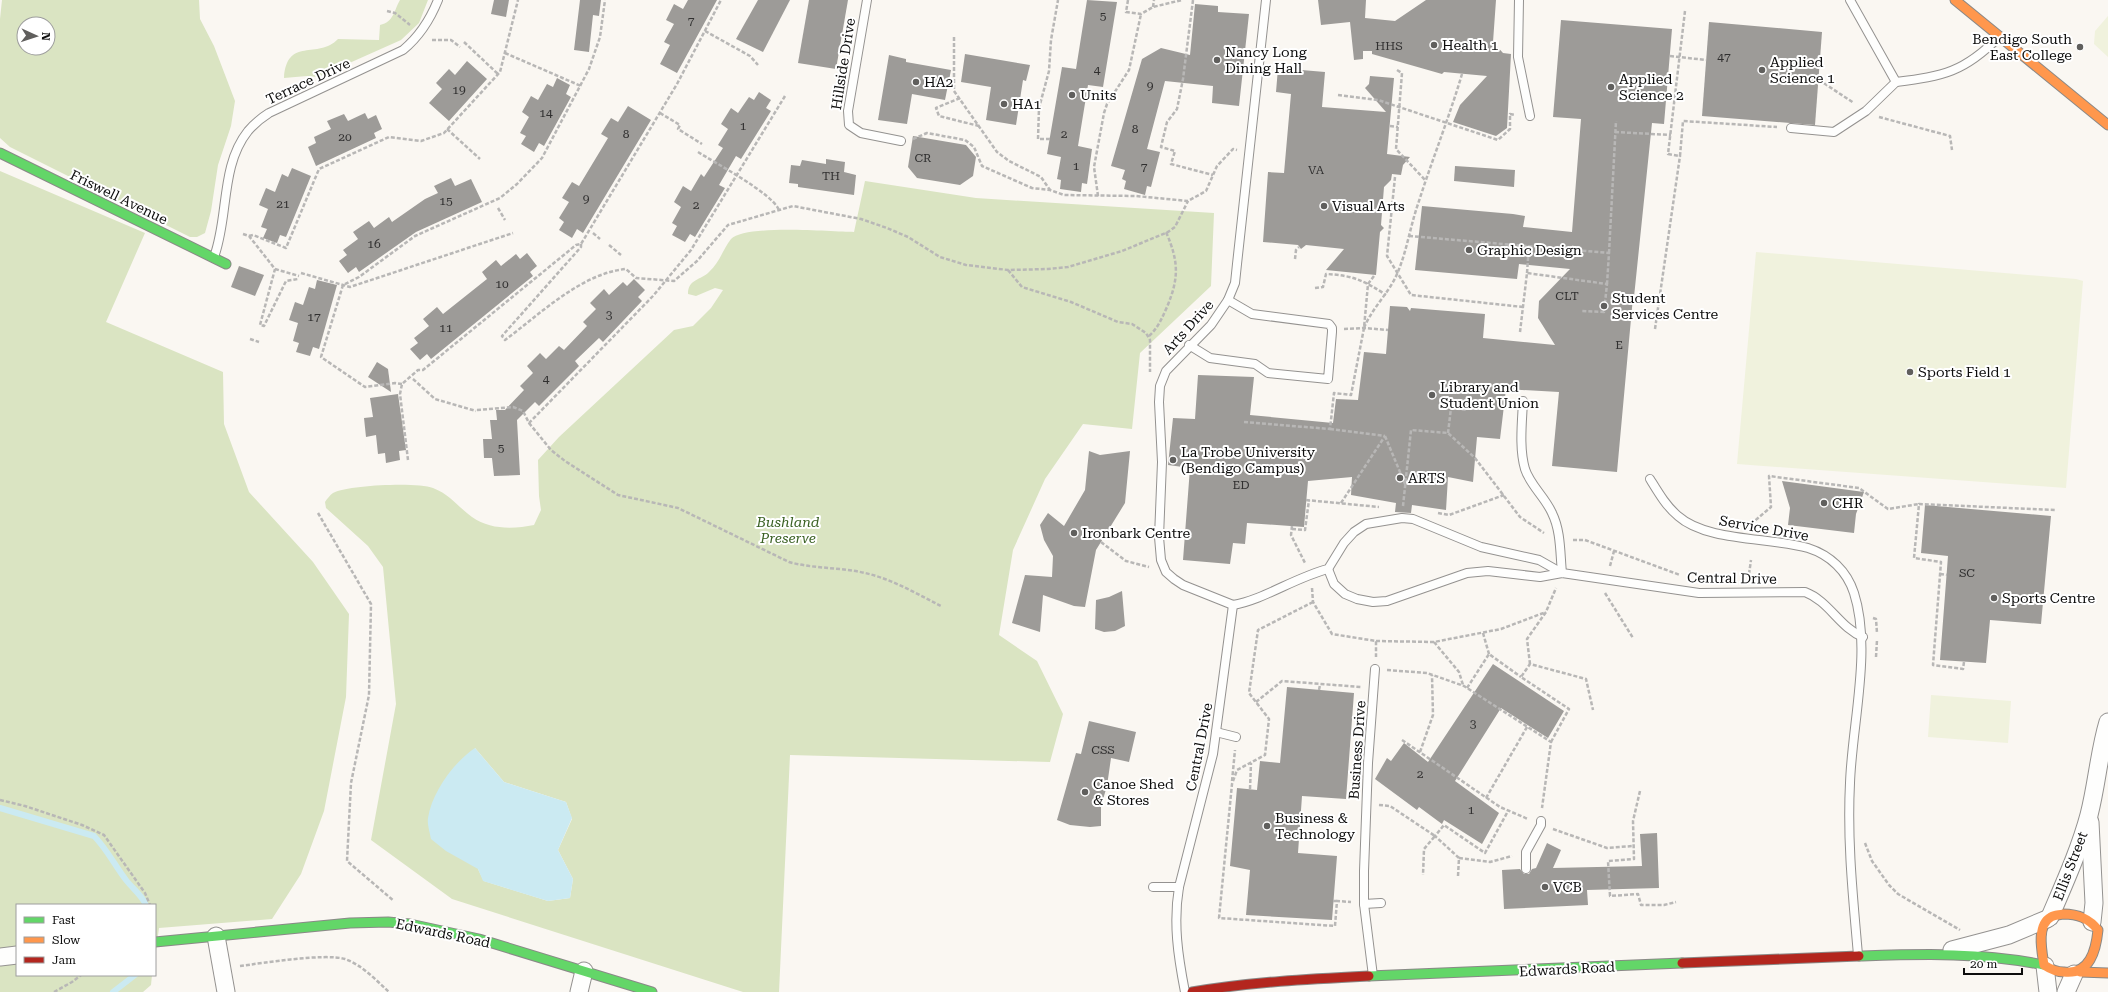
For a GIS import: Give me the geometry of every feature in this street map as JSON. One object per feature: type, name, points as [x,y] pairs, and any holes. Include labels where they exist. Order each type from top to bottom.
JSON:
[{"type":"street","points":[[1955,0],[2108,125]]},
{"type":"street","name":"Friswell Avenue","points":[[0,154],[226,264]]},
{"type":"street","name":"Ellis Street","points":[[2048,918],[2065,882],[2089,814],[2100,754],[2108,722]]},
{"type":"street","name":"Ellis Street","points":[[2089,814],[2095,926]]},
{"type":"street","points":[[2048,992],[2041,937],[2048,918],[2072,914],[2108,934]]},
{"type":"street","name":"Edwards Road","points":[[1942,953],[2009,935],[2048,918]]},
{"type":"street","name":"Edwards Road","points":[[156,942],[350,923],[388,922],[424,926],[479,939],[652,992]]},
{"type":"street","points":[[2066,992],[2077,973],[2089,963],[2093,955],[2095,926]]},
{"type":"street","points":[[216,936],[226,992]]},
{"type":"street","name":"Edwards Road","points":[[1192,992],[1262,981],[1942,953],[2010,958],[2044,966]]},
{"type":"street","points":[[0,957],[16,956]]},
{"type":"street","points":[[2044,966],[2064,973],[2108,973]]},
{"type":"street","points":[[579,992],[584,971]]},
{"type":"lane","name":"Terrace Drive","points":[[214,258],[230,172],[241,143],[253,125],[269,113],[403,50],[420,34],[430,20],[438,0]]},
{"type":"lane","name":"Hillside Drive","points":[[867,0],[848,111],[849,125],[860,133],[901,141]]},
{"type":"lane","name":"Arts Drive","points":[[1162,377],[1175,360],[1210,324],[1228,300],[1235,283],[1266,0]]},
{"type":"lane","points":[[1519,0],[1518,57],[1530,116]]},
{"type":"lane","points":[[1850,0],[1896,82]]},
{"type":"lane","points":[[1791,128],[1834,132],[1866,111],[1896,82],[1935,77],[1953,71],[1974,60],[1999,37]]},
{"type":"lane","points":[[1189,345],[1210,358],[1256,364],[1268,373],[1328,379],[1332,332],[1332,328],[1329,324],[1252,314],[1228,300]]},
{"type":"lane","points":[[1162,377],[1159,402],[1162,462],[1159,537],[1161,560],[1166,572],[1183,585],[1233,606],[1241,604],[1310,574],[1328,569]]},
{"type":"lane","points":[[1523,401],[1522,440],[1525,468],[1529,479],[1552,513],[1559,538],[1562,573]]},
{"type":"lane","name":"Service Drive","points":[[1650,479],[1662,499],[1678,517],[1695,526],[1713,532],[1792,544],[1815,550],[1837,565],[1848,577],[1854,592],[1863,637],[1850,770],[1849,810],[1850,871],[1858,956]]},
{"type":"lane","name":"Central Drive","points":[[1562,573],[1539,560],[1481,548],[1413,520],[1402,518],[1366,524],[1354,532],[1344,543],[1328,569],[1334,584],[1345,594],[1357,599],[1373,602],[1387,601],[1467,573],[1488,571],[1540,576],[1562,573],[1699,593],[1805,592],[1814,595],[1851,631],[1863,637]]},
{"type":"lane","name":"Central Drive","points":[[1185,992],[1177,945],[1176,917],[1179,887],[1199,814],[1216,732],[1233,606]]},
{"type":"lane","name":"Business Drive","points":[[1373,977],[1364,904],[1364,871],[1366,804],[1375,669]]},
{"type":"lane","points":[[1216,732],[1236,737]]},
{"type":"lane","points":[[1526,869],[1526,852],[1541,823]]},
{"type":"lane","points":[[1153,887],[1179,887]]},
{"type":"lane","points":[[1364,904],[1381,903]]},
{"type":"path","points":[[243,234],[249,236],[253,235],[286,248],[319,169],[389,137],[421,141],[444,133],[498,74],[505,53],[518,0]]},
{"type":"path","points":[[402,384],[395,383],[365,387],[321,357],[343,285],[359,277],[415,236],[495,200],[517,184],[542,158],[581,86],[600,37],[605,0]]},
{"type":"path","points":[[721,0],[660,113],[581,244],[581,247],[502,336],[505,340],[583,282],[608,271],[626,269],[636,278],[674,281],[697,261],[728,225],[793,206],[861,220],[898,232],[950,261],[966,265],[1008,270],[1068,267],[1122,251],[1175,227],[1188,201],[1206,191],[1217,166],[1233,149],[1249,150]]},
{"type":"path","points":[[1050,139],[1038,139],[1038,120],[1042,95],[1049,71],[1051,40],[1058,0]]},
{"type":"path","points":[[1128,0],[1126,12],[1141,14],[1153,8],[1182,0]]},
{"type":"path","points":[[1153,8],[1154,0]]},
{"type":"path","points":[[1194,0],[1177,109],[1167,122],[1161,147],[1175,151],[1171,164],[1213,175]]},
{"type":"path","points":[[1680,156],[1668,154],[1684,11]]},
{"type":"path","points":[[1098,196],[1094,166],[1106,104],[1129,70],[1141,14]]},
{"type":"path","points":[[705,31],[750,56],[758,66]]},
{"type":"path","points":[[954,37],[954,91],[1003,157],[1041,177],[1050,190]]},
{"type":"path","points":[[464,42],[498,74]]},
{"type":"path","points":[[505,53],[581,86]]},
{"type":"path","points":[[1670,56],[1706,60]]},
{"type":"path","points":[[1396,155],[1402,73],[1397,70]]},
{"type":"path","points":[[1364,328],[1368,319],[1386,295],[1398,273],[1426,181],[1447,123],[1462,74]]},
{"type":"path","points":[[1818,80],[1873,115],[1950,136],[1952,150]]},
{"type":"path","points":[[1338,95],[1378,100],[1498,140],[1502,134],[1510,129],[1510,114],[1530,116]]},
{"type":"path","points":[[529,423],[667,280],[691,250],[785,96]]},
{"type":"path","points":[[960,98],[936,108],[939,116],[980,126]]},
{"type":"path","points":[[660,113],[680,124],[678,129],[702,144]]},
{"type":"path","points":[[1582,311],[1604,312],[1609,254],[1616,121]]},
{"type":"path","points":[[1655,329],[1680,156],[1683,121],[1791,128]]},
{"type":"path","points":[[1390,126],[1398,127]]},
{"type":"path","points":[[447,129],[480,159]]},
{"type":"path","points":[[1615,132],[1671,135]]},
{"type":"path","points":[[901,141],[907,142],[927,133],[965,140],[974,147],[982,166],[1032,188],[1050,190],[1064,194],[1136,196],[1188,201]]},
{"type":"path","points":[[1396,149],[1426,181]]},
{"type":"path","points":[[698,152],[776,204],[779,210]]},
{"type":"path","points":[[1395,177],[1387,256],[1411,295],[1523,307]]},
{"type":"path","points":[[498,208],[505,220]]},
{"type":"path","points":[[1149,336],[1155,331],[1162,319],[1176,284],[1176,265],[1166,232]]},
{"type":"path","points":[[249,236],[276,269],[299,276],[350,287],[513,233]]},
{"type":"path","points":[[593,233],[600,239]]},
{"type":"path","points":[[1409,236],[1529,245],[1609,254]]},
{"type":"path","points":[[408,460],[400,394],[402,384],[418,370],[423,370],[576,246],[581,244]]},
{"type":"path","points":[[609,245],[621,255]]},
{"type":"path","points":[[1520,332],[1529,245]]},
{"type":"path","points":[[1295,259],[1296,250],[1299,247]]},
{"type":"path","points":[[276,269],[260,325],[264,326],[286,281],[299,276]]},
{"type":"path","points":[[1008,270],[1022,287],[1071,302],[1118,322],[1132,324],[1149,336]]},
{"type":"path","points":[[1527,273],[1607,284]]},
{"type":"path","points":[[1315,288],[1323,287],[1326,274],[1354,277],[1386,295]]},
{"type":"path","points":[[1368,284],[1374,276]]},
{"type":"path","points":[[1343,329],[1364,328],[1388,330]]},
{"type":"path","points":[[1149,336],[1151,375],[1162,377]]},
{"type":"path","points":[[250,339],[260,342]]},
{"type":"path","points":[[413,379],[435,399],[477,410],[513,407],[523,411],[529,423],[551,450],[565,461],[618,495],[678,508],[789,562],[805,566],[866,573],[907,589],[941,606]]},
{"type":"path","points":[[1448,433],[1451,408],[1467,410]]},
{"type":"path","points":[[1330,429],[1385,436]]},
{"type":"path","points":[[1398,508],[1402,509],[1411,430],[1448,433],[1475,458],[1520,517],[1546,534],[1568,541],[1585,540],[1685,577]]},
{"type":"path","points":[[1385,436],[1405,484]]},
{"type":"path","points":[[1341,503],[1385,436]]},
{"type":"path","points":[[1754,539],[1746,528],[1771,507],[1769,476],[1859,488],[1888,509],[1919,504],[2055,510]]},
{"type":"path","points":[[1434,513],[1449,515],[1504,495]]},
{"type":"path","points":[[1386,507],[1308,500],[1305,530],[1292,527],[1291,535],[1310,574],[1313,602],[1332,634],[1376,641],[1434,642],[1501,629],[1546,612]]},
{"type":"path","points":[[1919,504],[1914,558],[1941,562],[1933,665],[1963,669],[1964,662]]},
{"type":"path","points":[[318,513],[371,604],[369,695],[351,783],[346,861],[400,906]]},
{"type":"path","points":[[1101,542],[1126,561],[1166,572]]},
{"type":"path","points":[[1749,574],[1751,560]]},
{"type":"path","points":[[1521,677],[1530,664],[1528,639],[1546,612],[1562,573]]},
{"type":"path","points":[[1940,574],[1947,575]]},
{"type":"path","points":[[1232,784],[1237,770],[1265,755],[1269,719],[1249,693],[1258,630],[1313,602]]},
{"type":"path","points":[[1871,618],[1876,619],[1877,625],[1876,662]]},
{"type":"path","points":[[1483,632],[1489,654],[1569,709],[1550,742],[1541,823]]},
{"type":"path","points":[[1376,641],[1375,669],[1401,670],[1432,675],[1465,687],[1550,742]]},
{"type":"path","points":[[1434,642],[1459,672],[1465,687]]},
{"type":"path","points":[[1465,687],[1489,654]]},
{"type":"path","points":[[1530,664],[1586,679],[1593,710]]},
{"type":"path","points":[[1420,752],[1433,715],[1432,675]]},
{"type":"path","points":[[1256,702],[1282,681],[1374,688]]},
{"type":"path","points":[[1319,690],[1320,685]]},
{"type":"path","points":[[1486,798],[1527,727]]},
{"type":"path","points":[[1236,737],[1219,918],[1335,926],[1337,901]]},
{"type":"path","points":[[1402,740],[1486,798],[1508,811],[1607,848],[1633,846]]},
{"type":"path","points":[[1250,789],[1251,763]]},
{"type":"path","points":[[1640,791],[1633,821],[1634,859],[1608,861],[1610,896],[1638,894],[1641,905],[1664,905],[1676,902]]},
{"type":"path","points":[[0,800],[25,806],[82,825],[104,835],[145,893],[150,904]]},
{"type":"path","points":[[1366,804],[1390,806],[1435,836],[1459,858],[1490,862],[1526,852]]},
{"type":"path","points":[[1423,875],[1424,849],[1444,825],[1485,853],[1508,811]]},
{"type":"path","points":[[1864,836],[1866,847],[1872,861],[1889,885],[1898,894],[1946,920],[1962,931]]},
{"type":"path","points":[[1458,876],[1459,858]]},
{"type":"path","points":[[1333,901],[1364,904]]},
{"type":"path","points":[[221,967],[324,958],[344,959],[358,965],[389,992]]},
{"type":"path","points":[[54,992],[80,976]]},
{"type":"green space","points":[[2,0],[199,0],[200,19],[214,46],[235,101],[231,126],[218,165],[211,211],[205,233],[197,237],[190,237],[10,147],[0,138],[0,19]]},
{"type":"green space","points":[[400,0],[428,0],[419,23],[401,40],[318,77],[307,76],[284,78],[286,65],[291,57],[297,53],[322,48],[330,45],[338,39],[379,40],[380,25],[391,18]]},
{"type":"green space","points":[[2108,16],[2108,57],[2094,44],[2095,31]]},
{"type":"green space","points":[[0,171],[145,233],[106,322],[223,372],[224,424],[249,492],[313,562],[349,614],[346,697],[324,811],[301,874],[272,919],[159,928],[156,950],[156,904],[16,904],[16,976],[152,976],[151,985],[143,992],[0,992]]},
{"type":"green space","name":"Bushland Preserve","points":[[865,181],[976,198],[1214,213],[1211,286],[1140,353],[1132,429],[1083,424],[1045,479],[1013,550],[999,635],[1037,661],[1063,714],[1050,762],[790,755],[779,992],[743,992],[452,899],[371,840],[396,704],[383,567],[368,546],[326,508],[325,502],[333,493],[353,488],[383,485],[425,486],[445,494],[472,517],[486,524],[510,528],[534,525],[541,510],[538,460],[559,437],[674,330],[693,326],[711,308],[723,290],[715,288],[696,296],[688,294],[690,285],[706,275],[713,268],[731,239],[739,234],[770,230],[854,232]],"holes":[[[475,748],[504,782],[566,802],[572,819],[558,850],[573,879],[570,898],[548,901],[484,881],[478,869]]]},
{"type":"green space","name":"Sports Field 1","points":[[1756,252],[2076,279],[2083,281],[2066,488],[1737,464]]},
{"type":"green space","points":[[1931,695],[2011,701],[2008,743],[1928,737]]},
{"type":"water","points":[[475,748],[504,782],[566,802],[572,818],[558,850],[573,879],[570,898],[548,901],[483,881],[478,869],[446,851],[431,839],[428,820],[430,808],[434,798],[445,778],[452,769]]},
{"type":"building","points":[[494,0],[509,0],[506,17],[491,14]]},
{"type":"building","points":[[580,0],[601,0],[599,16],[593,15],[589,52],[574,50]]},
{"type":"building","points":[[688,0],[717,0],[677,73],[660,64],[670,45],[664,42],[674,24],[666,20],[674,4],[683,9]]},
{"type":"building","points":[[758,0],[790,0],[763,52],[736,39]]},
{"type":"building","points":[[809,0],[848,0],[836,69],[798,63]]},
{"type":"building","name":"Units","points":[[1087,0],[1117,2],[1103,87],[1088,85],[1078,146],[1092,149],[1087,184],[1082,183],[1081,192],[1060,189],[1061,180],[1057,179],[1061,157],[1047,154],[1062,67],[1076,69]]},
{"type":"building","name":"Health 1","points":[[1318,0],[1366,0],[1365,18],[1395,21],[1426,0],[1496,0],[1493,42],[1503,53],[1511,54],[1507,128],[1496,136],[1453,122],[1460,105],[1487,76],[1444,72],[1442,74],[1372,54],[1372,51],[1363,51],[1363,59],[1354,60],[1350,22],[1321,25]]},
{"type":"building","points":[[1195,4],[1218,6],[1218,12],[1249,14],[1239,106],[1212,103],[1213,86],[1165,81],[1147,149],[1160,152],[1151,187],[1147,186],[1145,195],[1124,189],[1126,181],[1122,179],[1125,170],[1111,166],[1142,59],[1161,48],[1190,55]]},
{"type":"building","points":[[1561,20],[1672,29],[1664,124],[1652,123],[1633,297],[1617,472],[1552,466],[1559,392],[1506,389],[1500,439],[1477,437],[1473,482],[1448,477],[1446,510],[1412,505],[1411,513],[1395,512],[1396,503],[1351,495],[1352,477],[1308,481],[1304,527],[1247,523],[1245,544],[1233,543],[1230,564],[1183,560],[1190,468],[1168,465],[1173,418],[1195,419],[1198,375],[1254,377],[1250,415],[1333,423],[1336,399],[1358,400],[1364,352],[1386,354],[1390,306],[1407,307],[1410,311],[1411,308],[1485,314],[1483,338],[1555,345],[1538,318],[1539,301],[1570,269],[1519,264],[1517,279],[1415,270],[1422,206],[1525,216],[1523,227],[1572,232],[1581,119],[1553,117]]},
{"type":"building","name":"Applied Science 1","points":[[1709,22],[1822,32],[1815,125],[1702,116]]},
{"type":"building","name":"HA1","points":[[965,54],[1030,65],[1026,81],[1023,80],[1016,125],[986,120],[991,87],[961,82]]},
{"type":"building","name":"HA2","points":[[889,55],[906,59],[906,62],[951,70],[945,100],[912,94],[907,124],[878,120]]},
{"type":"building","points":[[467,61],[487,79],[449,121],[429,103],[442,89],[436,83],[449,69],[455,75]]},
{"type":"building","name":"Visual Arts","points":[[1278,68],[1325,72],[1322,107],[1386,112],[1365,88],[1369,84],[1370,76],[1394,78],[1387,154],[1410,157],[1403,165],[1401,175],[1392,174],[1391,180],[1384,187],[1381,225],[1384,228],[1380,232],[1376,275],[1326,270],[1344,249],[1306,245],[1301,249],[1298,245],[1263,242],[1268,172],[1284,173],[1291,94],[1276,92]]},
{"type":"building","points":[[557,78],[570,85],[566,94],[571,97],[544,146],[539,143],[534,152],[521,144],[526,136],[520,133],[529,117],[522,112],[531,96],[538,100],[547,84],[553,87]]},
{"type":"building","points":[[759,92],[771,100],[766,108],[771,111],[741,159],[736,156],[719,185],[725,188],[695,237],[690,234],[685,242],[672,235],[677,226],[672,223],[681,207],[674,202],[683,186],[691,191],[701,174],[704,177],[723,148],[718,145],[728,129],[721,124],[731,108],[738,113],[749,97],[754,100]]},
{"type":"building","points":[[628,106],[651,120],[583,233],[577,229],[572,238],[559,230],[564,222],[559,218],[569,202],[562,198],[572,182],[579,186],[608,138],[601,134],[611,118],[618,122]]},
{"type":"building","points":[[365,113],[368,119],[376,115],[382,129],[374,133],[376,138],[316,166],[308,147],[316,143],[314,137],[331,129],[327,121],[344,114],[348,121]]},
{"type":"building","points":[[913,136],[966,145],[976,157],[973,176],[960,185],[917,178],[908,167]]},
{"type":"building","points":[[826,159],[845,162],[844,172],[856,175],[854,195],[798,187],[798,184],[789,183],[791,165],[800,166],[802,160],[826,164]]},
{"type":"building","points":[[1455,166],[1515,170],[1514,187],[1454,181]]},
{"type":"building","points":[[292,168],[311,176],[286,237],[280,235],[277,243],[263,238],[267,229],[261,227],[268,209],[259,205],[266,188],[275,192],[282,174],[288,177]]},
{"type":"building","points":[[451,178],[455,186],[471,179],[482,202],[416,232],[359,272],[356,267],[348,273],[339,261],[347,255],[343,250],[358,239],[353,232],[369,221],[374,228],[389,217],[392,222],[425,199],[438,193],[434,186]]},
{"type":"building","points":[[527,253],[537,266],[530,272],[533,276],[431,359],[427,354],[420,360],[410,349],[418,343],[414,338],[429,326],[423,319],[437,307],[443,314],[487,279],[482,272],[496,260],[501,266],[516,254],[520,259]]},
{"type":"building","points":[[239,266],[264,275],[255,296],[231,287]]},
{"type":"building","points":[[634,279],[645,290],[638,297],[642,301],[603,342],[599,338],[575,361],[579,366],[539,406],[535,402],[517,420],[520,475],[494,476],[492,458],[484,458],[483,439],[492,439],[490,420],[497,420],[496,410],[505,410],[524,390],[520,386],[533,373],[527,366],[540,353],[546,359],[559,346],[564,350],[587,326],[583,322],[596,309],[590,303],[604,289],[609,295],[623,282],[627,286]]},
{"type":"building","points":[[317,280],[337,285],[319,349],[313,347],[310,356],[296,352],[299,343],[293,341],[298,323],[289,320],[295,302],[303,305],[309,287],[315,289]]},
{"type":"building","points":[[377,362],[388,369],[391,392],[368,377]]},
{"type":"building","points":[[398,394],[406,450],[399,451],[400,460],[386,463],[385,453],[378,454],[376,435],[366,437],[364,418],[373,417],[370,398]]},
{"type":"building","name":"Ironbark Centre","points":[[1089,451],[1100,455],[1130,451],[1125,503],[1096,550],[1085,607],[1074,606],[1043,595],[1040,632],[1012,623],[1025,575],[1052,577],[1053,556],[1044,540],[1040,525],[1048,513],[1064,526],[1085,490]]},
{"type":"building","name":"CHR","points":[[1782,481],[1864,492],[1856,514],[1854,533],[1788,525],[1790,508]]},
{"type":"building","name":"Sports Centre","points":[[1925,505],[2051,516],[2041,624],[1990,620],[1986,663],[1940,660],[1948,556],[1921,553]]},
{"type":"building","points":[[1122,591],[1125,626],[1115,631],[1104,632],[1095,629],[1096,600],[1109,597]]},
{"type":"building","points":[[1493,664],[1564,711],[1548,738],[1501,708],[1455,781],[1499,813],[1482,844],[1444,820],[1442,824],[1419,807],[1417,810],[1375,779],[1387,758],[1391,761],[1404,743],[1428,762]]},
{"type":"building","name":"Business & Technology","points":[[1287,687],[1354,693],[1346,799],[1302,796],[1298,853],[1337,856],[1332,920],[1246,915],[1250,870],[1230,866],[1237,788],[1257,790],[1260,761],[1280,763]]},
{"type":"building","name":"Canoe Shed & Stores","points":[[1089,721],[1136,732],[1129,762],[1111,758],[1107,786],[1101,806],[1101,826],[1090,827],[1070,825],[1057,820],[1076,753],[1081,754]]},
{"type":"building","points":[[1657,833],[1659,888],[1587,890],[1588,905],[1504,909],[1502,870],[1520,869],[1524,874],[1529,874],[1532,869],[1536,868],[1547,843],[1561,850],[1553,868],[1642,866],[1640,834]]},
{"type":"waterway","points":[[0,808],[94,836],[145,904]]},
{"type":"waterway","points":[[113,992],[134,976]]},
{"type":"traffic: fast","points":[[0,153],[226,264]]},
{"type":"traffic: fast","points":[[156,942],[350,923],[388,922],[410,924],[479,939],[652,992]]},
{"type":"traffic: fast","points":[[1859,956],[1974,956],[2044,965]]},
{"type":"traffic: fast","points":[[1369,976],[1682,963]]},
{"type":"traffic: slow","points":[[1955,0],[2108,125]]},
{"type":"traffic: slow","points":[[2063,914],[2083,918],[2091,922],[2098,930],[2096,945],[2090,960],[2080,970],[2073,972],[2059,971],[2044,965],[2041,939],[2043,926],[2051,917],[2063,914]]},
{"type":"traffic: slow","points":[[2080,972],[2108,973]]},
{"type":"traffic: jam","points":[[1682,963],[1859,956]]},
{"type":"traffic: jam","points":[[1192,992],[1258,983],[1369,976]]},
{"type":"place","name":"Health 1","points":[[1434,45]]},
{"type":"place","name":"Bendigo South East College","points":[[2080,47]]},
{"type":"place","name":"Nancy Long Dining Hall","points":[[1217,60]]},
{"type":"place","name":"Applied Science 1","points":[[1762,70]]},
{"type":"place","name":"HA2","points":[[916,82]]},
{"type":"place","name":"Applied Science 2","points":[[1611,87]]},
{"type":"place","name":"Units","points":[[1072,95]]},
{"type":"place","name":"HA1","points":[[1004,104]]},
{"type":"place","name":"Visual Arts","points":[[1324,206]]},
{"type":"place","name":"Graphic Design","points":[[1469,250]]},
{"type":"place","name":"Student Services Centre","points":[[1604,306]]},
{"type":"place","name":"Sports Field 1","points":[[1910,372]]},
{"type":"place","name":"Library and Student Union","points":[[1432,395]]},
{"type":"place","name":"La Trobe University (Bendigo Campus)","points":[[1173,460]]},
{"type":"place","name":"ARTS","points":[[1400,478]]},
{"type":"place","name":"CHR","points":[[1824,503]]},
{"type":"place","name":"Ironbark Centre","points":[[1074,533]]},
{"type":"place","name":"Sports Centre","points":[[1994,598]]},
{"type":"place","name":"Canoe Shed & Stores","points":[[1085,792]]},
{"type":"place","name":"Business & Technology","points":[[1267,826]]},
{"type":"place","name":"VCB","points":[[1545,887]]}]
